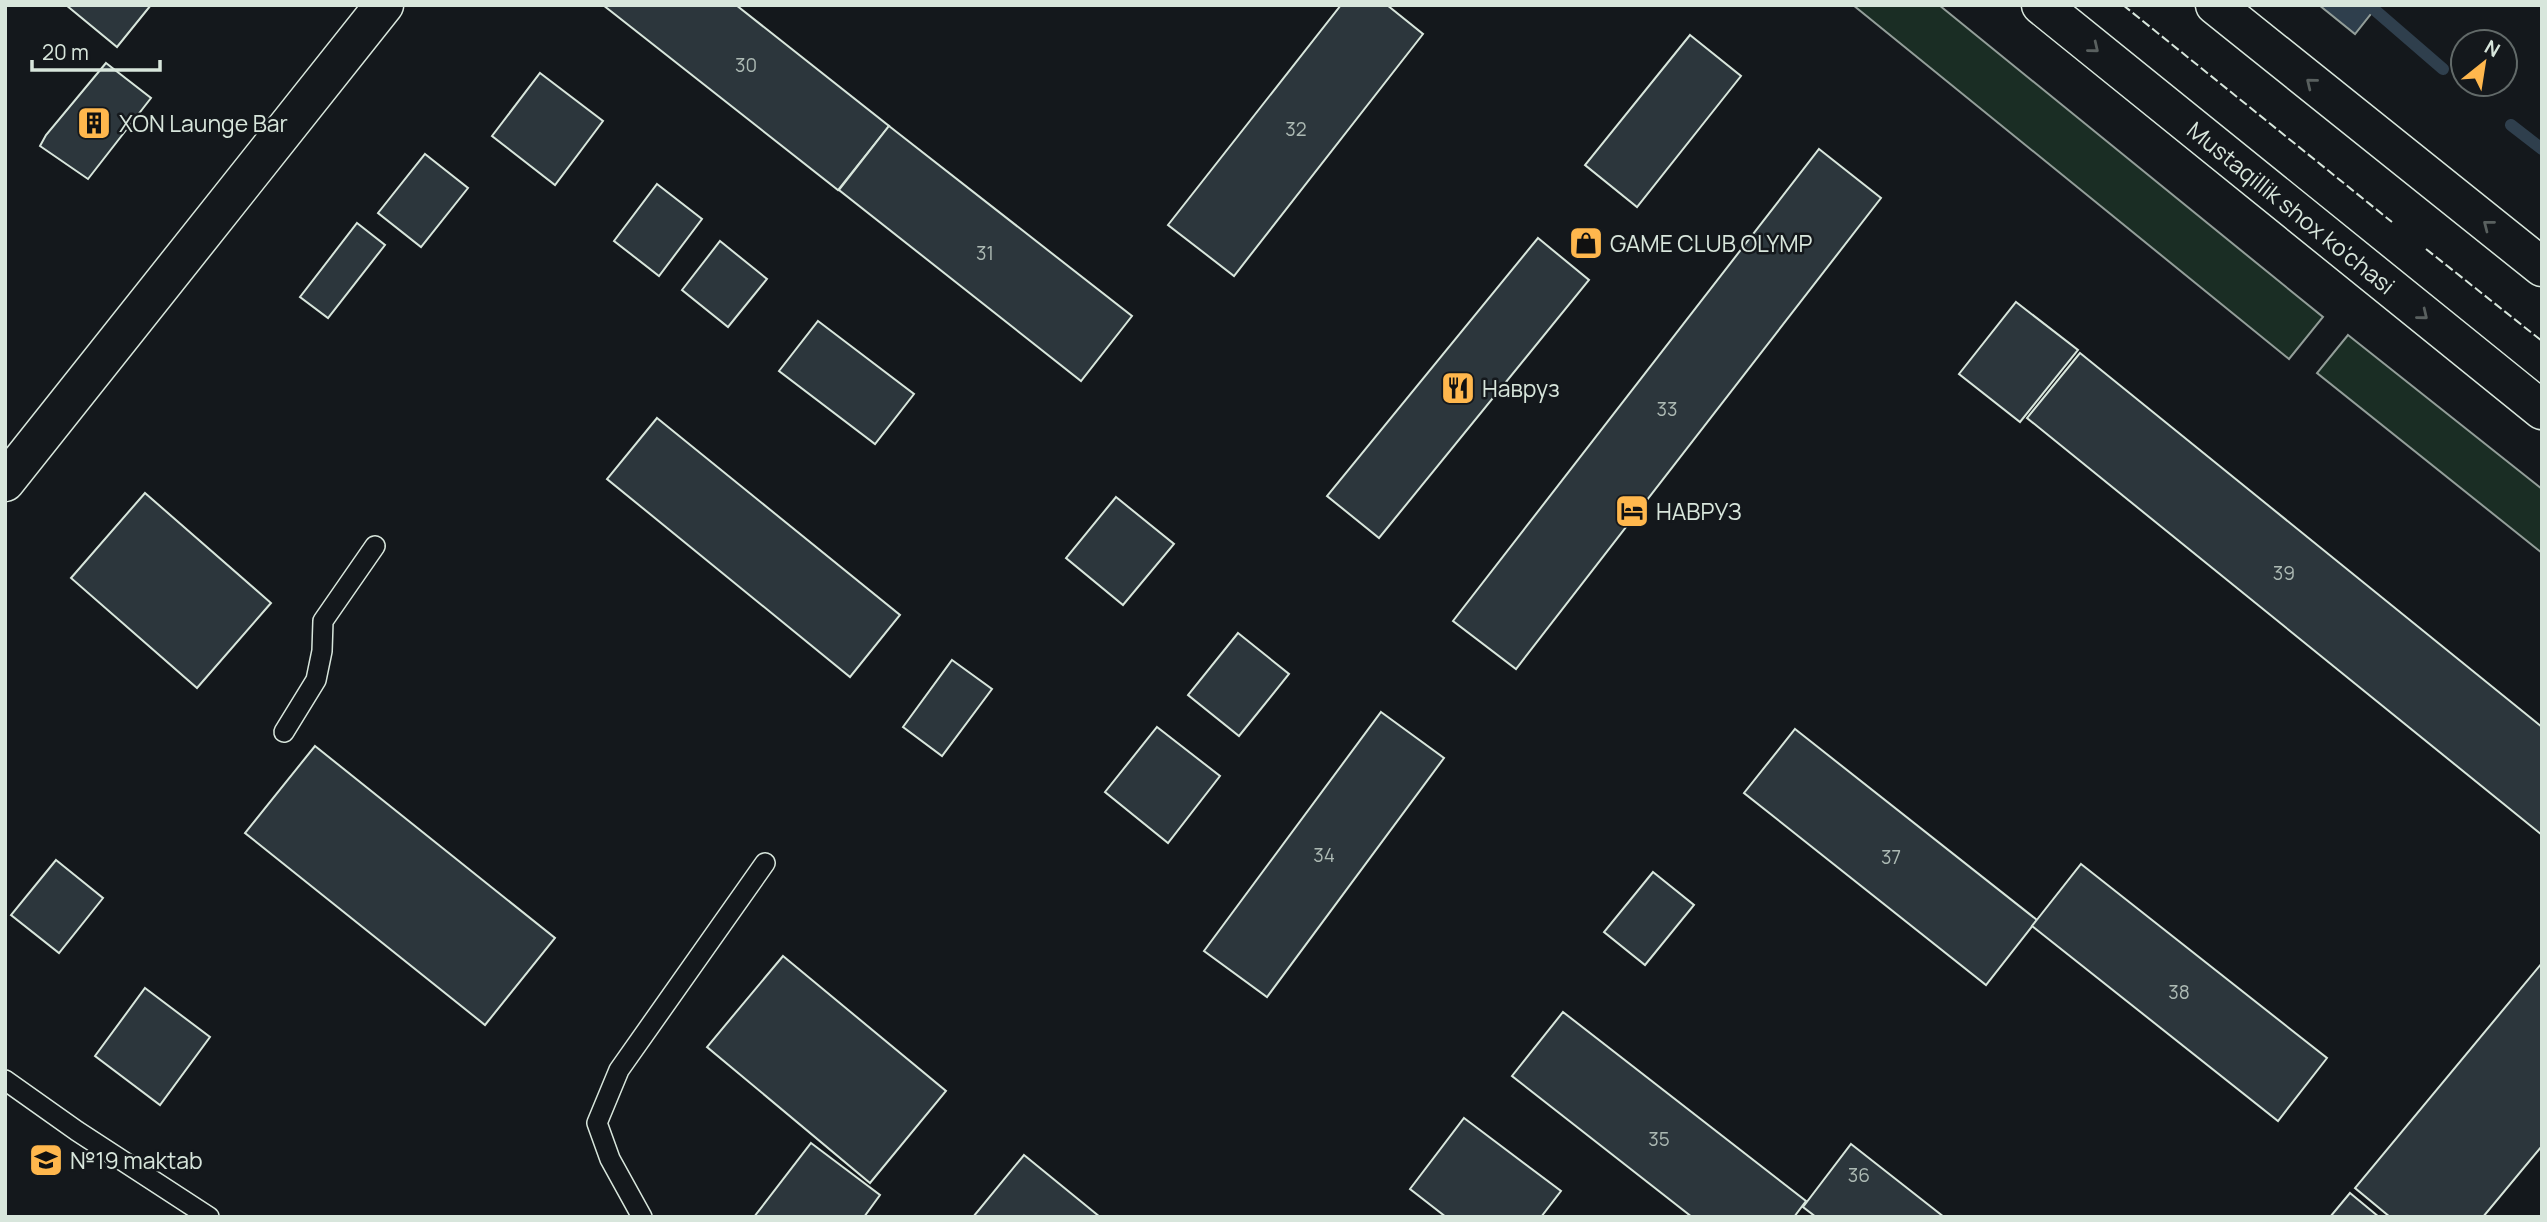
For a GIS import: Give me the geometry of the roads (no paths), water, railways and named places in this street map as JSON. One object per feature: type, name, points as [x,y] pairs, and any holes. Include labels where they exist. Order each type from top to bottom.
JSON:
[{"type":"main road","points":[[5,482],[384,5]]},
{"type":"main road","name":"Mustaqillik shox ko'chasi","points":[[2041,5],[2542,410]]},
{"type":"main road","points":[[2215,5],[2542,267]]},
{"type":"lane","points":[[284,732],[316,680],[322,651],[323,621],[376,547]]},
{"type":"lane","points":[[642,1217],[610,1159],[597,1123],[619,1070],[765,863]]},
{"type":"lane","points":[[5,1080],[77,1131],[209,1217]]},
{"type":"water","points":[[2319,5],[2378,5],[2355,34]]},
{"type":"waterway","points":[[2369,5],[2443,69]]},
{"type":"waterway","points":[[2511,125],[2542,149]]},
{"type":"place","name":"XON Launge Bar","points":[[94,123]]},
{"type":"place","name":"GAME CLUB OLYMP","points":[[1586,243]]},
{"type":"place","name":"Навруз","points":[[1458,388]]},
{"type":"place","name":"НАВРУЗ","points":[[1632,511]]},
{"type":"place","name":"№19 maktab","points":[[46,1160]]}]
